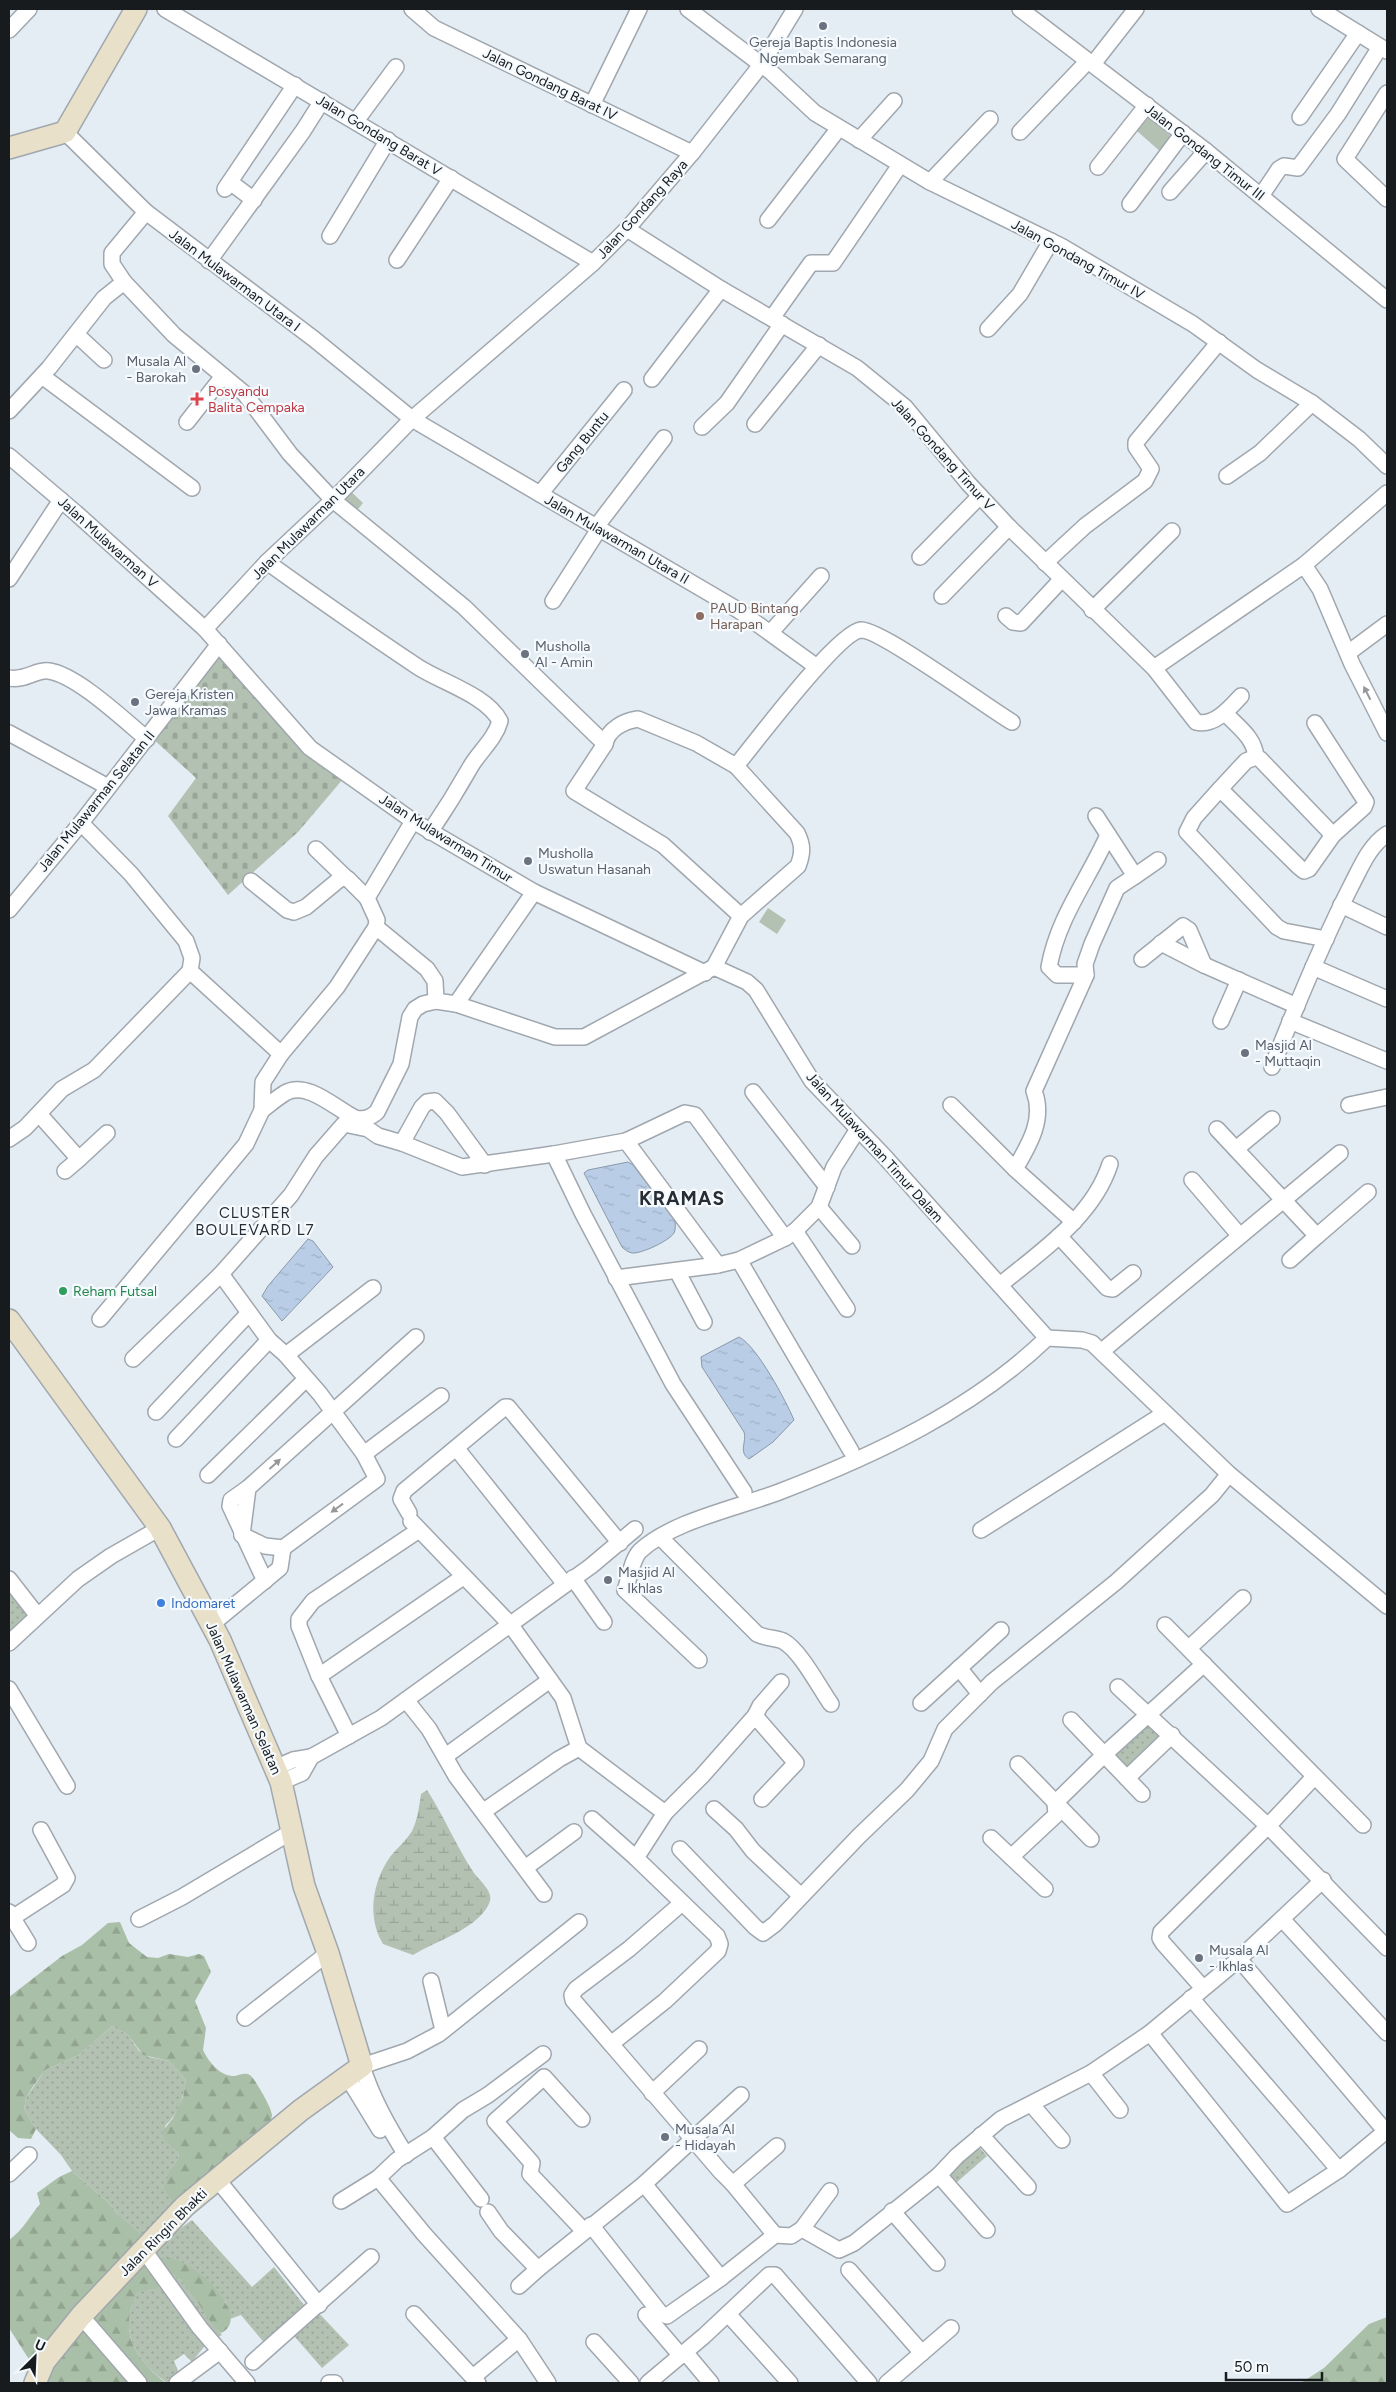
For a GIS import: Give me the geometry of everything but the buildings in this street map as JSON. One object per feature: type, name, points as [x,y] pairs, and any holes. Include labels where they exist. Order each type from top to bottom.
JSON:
[{"type":"street","points":[[9,30],[28,9]]},
{"type":"street","name":"Jalan Gondang Barat V","points":[[165,9],[593,263]]},
{"type":"street","name":"Jalan Gondang Barat IV","points":[[412,9],[434,28],[692,153]]},
{"type":"street","points":[[592,105],[639,9]]},
{"type":"street","name":"Jalan Gondang Timur IV","points":[[688,9],[761,65],[814,113],[930,182],[1051,241],[1193,324],[1257,370],[1312,403],[1359,438],[1387,466]]},
{"type":"street","name":"Jalan Gondang Raya","points":[[412,419],[593,263],[627,230],[692,153],[761,65],[795,9]]},
{"type":"street","name":"Jalan Gondang Timur III","points":[[1020,9],[1206,151],[1387,300]]},
{"type":"street","points":[[1020,132],[1090,62],[1136,9]]},
{"type":"street","points":[[1261,196],[1279,169],[1284,166],[1298,168],[1384,49],[1319,9]]},
{"type":"street","points":[[9,148],[66,132],[131,11]]},
{"type":"street","points":[[1300,117],[1358,33]]},
{"type":"street","points":[[356,121],[396,67]]},
{"type":"street","points":[[254,200],[228,185],[295,85]]},
{"type":"street","points":[[1386,194],[1345,159],[1387,93]]},
{"type":"street","points":[[859,140],[894,100]]},
{"type":"street","points":[[209,261],[254,200],[322,101]]},
{"type":"street","points":[[1098,167],[1147,105]]},
{"type":"street","points":[[930,182],[990,119]]},
{"type":"street","points":[[768,220],[839,128]]},
{"type":"street","name":"Jalan Mulawarman Utara I","points":[[66,132],[146,212],[314,339],[412,419]]},
{"type":"street","points":[[1130,204],[1183,133]]},
{"type":"street","points":[[330,236],[388,140]]},
{"type":"street","points":[[1170,192],[1206,151]]},
{"type":"street","points":[[702,427],[727,403],[811,263],[833,263],[900,165]]},
{"type":"street","points":[[397,260],[451,178]]},
{"type":"street","points":[[146,212],[112,253],[112,264],[124,282],[174,335],[245,394],[290,454],[333,500],[464,607],[605,744]]},
{"type":"street","name":"Jalan Gondang Timur V","points":[[627,230],[721,289],[857,368],[905,408],[1009,527],[1061,580],[1154,668],[1196,722],[1204,723],[1224,713]]},
{"type":"street","points":[[988,329],[1020,294],[1051,241]]},
{"type":"street","points":[[9,411],[42,376],[104,298],[124,282]]},
{"type":"street","points":[[652,379],[721,289]]},
{"type":"street","points":[[76,334],[104,360]]},
{"type":"street","points":[[1045,563],[1085,526],[1145,482],[1152,471],[1136,447],[1136,442],[1218,342]]},
{"type":"street","points":[[755,424],[819,345]]},
{"type":"street","points":[[42,376],[192,488]]},
{"type":"street","points":[[187,422],[223,376]]},
{"type":"street","name":"Gang Buntu","points":[[540,494],[624,390]]},
{"type":"street","points":[[1227,476],[1260,454],[1312,403]]},
{"type":"street","name":"Jalan Mulawarman Utara II","points":[[412,419],[738,610],[817,667]]},
{"type":"street","name":"Jalan Mulawarman Utara","points":[[205,629],[267,562],[333,500],[412,419]]},
{"type":"street","points":[[553,601],[597,528],[664,438]]},
{"type":"street","name":"Jalan Mulawarman V","points":[[9,456],[62,500],[205,629]]},
{"type":"street","points":[[1154,668],[1304,566],[1387,493]]},
{"type":"street","points":[[920,557],[980,496]]},
{"type":"street","points":[[9,579],[62,500]]},
{"type":"street","points":[[942,596],[1009,527]]},
{"type":"street","points":[[1092,610],[1172,531]]},
{"type":"street","points":[[267,562],[421,669],[485,703],[496,713],[500,721],[498,730],[471,766],[465,779],[430,832]]},
{"type":"street","points":[[1304,566],[1320,590],[1387,733]]},
{"type":"street","points":[[771,632],[821,576]]},
{"type":"street","points":[[1006,616],[1014,622],[1020,623],[1061,580]]},
{"type":"street","points":[[1348,653],[1387,624]]},
{"type":"street","name":"Jalan Mulawarman Timur","points":[[205,629],[310,748],[412,821],[534,892],[709,970]]},
{"type":"street","points":[[736,766],[817,667],[848,635],[856,631],[868,630],[958,685],[1012,722]]},
{"type":"street","name":"Jalan Mulawarman Selatan II","points":[[9,910],[147,739],[218,644]]},
{"type":"street","points":[[9,678],[18,679],[48,670],[59,674],[81,686],[147,739]]},
{"type":"street","points":[[1241,696],[1224,713],[1251,739],[1255,746],[1256,757]]},
{"type":"street","points":[[262,1110],[285,1093],[294,1089],[304,1090],[356,1118],[363,1120],[371,1118],[377,1112],[402,1064],[410,1018],[415,1009],[424,1004],[436,1001],[456,1004],[555,1037],[584,1037],[709,970],[741,916],[798,866],[803,855],[801,842],[797,833],[736,766],[696,743],[638,718],[628,721],[616,727],[606,739],[605,744],[574,791],[663,845],[741,916]]},
{"type":"street","points":[[1220,789],[1304,871],[1309,869],[1334,835],[1364,808],[1366,802],[1315,723]]},
{"type":"street","points":[[9,733],[108,786]]},
{"type":"street","points":[[1326,939],[1284,931],[1277,927],[1191,838],[1188,832],[1190,824],[1246,760],[1256,757],[1260,758],[1334,835]]},
{"type":"street","points":[[1096,816],[1135,876]]},
{"type":"street","points":[[367,898],[412,821]]},
{"type":"street","points":[[9,1139],[39,1114],[62,1089],[94,1070],[190,971],[192,958],[186,941],[131,874],[81,823]]},
{"type":"street","points":[[1086,975],[1057,975],[1050,967],[1053,946],[1066,914],[1108,835]]},
{"type":"street","points":[[1272,1067],[1313,967],[1342,905],[1384,840]]},
{"type":"street","points":[[316,849],[367,898],[376,924],[427,969],[435,981],[436,1001]]},
{"type":"street","points":[[1014,1169],[1037,1125],[1039,1104],[1034,1091],[1085,983],[1085,964],[1092,944],[1118,888],[1158,860]]},
{"type":"street","points":[[251,881],[287,910],[294,912],[306,907],[337,880],[346,878]]},
{"type":"street","points":[[456,1004],[534,892]]},
{"type":"street","points":[[1342,905],[1387,927]]},
{"type":"street","points":[[100,1319],[246,1144],[262,1110],[263,1082],[282,1054],[338,987],[376,924]]},
{"type":"street","points":[[1142,959],[1180,926],[1186,926],[1204,965]]},
{"type":"street","points":[[1161,943],[1204,965],[1297,1006]]},
{"type":"street","points":[[1313,967],[1387,999]]},
{"type":"street","name":"Jalan Mulawarman Timur Dalam","points":[[709,970],[747,982],[756,990],[812,1080],[1047,1338]]},
{"type":"street","points":[[190,971],[282,1054]]},
{"type":"street","points":[[1221,1021],[1239,980]]},
{"type":"street","points":[[1290,1021],[1387,1061]]},
{"type":"street","points":[[753,1092],[827,1187]]},
{"type":"street","points":[[1348,1105],[1387,1097]]},
{"type":"street","points":[[402,1143],[422,1107],[427,1102],[435,1101],[447,1113],[485,1165]]},
{"type":"street","points":[[951,1104],[1014,1169],[1074,1222]]},
{"type":"street","points":[[133,1359],[221,1274],[291,1195],[316,1156],[344,1124],[368,1129],[378,1136],[402,1143],[454,1165],[470,1167],[626,1141],[685,1113],[695,1115],[847,1309]]},
{"type":"street","points":[[39,1114],[79,1159]]},
{"type":"street","points":[[1236,1149],[1272,1119]]},
{"type":"street","points":[[1217,1128],[1317,1236]]},
{"type":"street","points":[[616,1278],[677,1272],[739,1260],[790,1234],[819,1207],[834,1167],[861,1132]]},
{"type":"street","points":[[65,1171],[107,1133]]},
{"type":"street","points":[[626,1141],[718,1265]]},
{"type":"street","points":[[1102,1351],[1340,1153]]},
{"type":"street","points":[[554,1154],[672,1384],[744,1492]]},
{"type":"street","points":[[1000,1285],[1074,1222],[1090,1203],[1106,1177],[1110,1164]]},
{"type":"street","points":[[1192,1180],[1240,1236]]},
{"type":"street","points":[[1290,1260],[1368,1192]]},
{"type":"street","points":[[819,1207],[852,1246]]},
{"type":"street","points":[[1059,1236],[1107,1288],[1113,1289],[1133,1274]]},
{"type":"street","points":[[739,1260],[851,1451]]},
{"type":"street","points":[[677,1272],[704,1322]]},
{"type":"street","points":[[212,1624],[280,1568],[284,1548],[376,1480],[364,1454],[332,1411],[286,1355],[269,1340],[221,1274]]},
{"type":"street","points":[[286,1355],[373,1288]]},
{"type":"street","points":[[156,1412],[249,1313]]},
{"type":"street","name":"Jalan Mulawarman Selatan","points":[[9,1320],[160,1528],[212,1624],[278,1775],[304,1886],[328,1954],[354,2071]]},
{"type":"street","points":[[265,1581],[242,1535],[248,1488],[416,1337]]},
{"type":"street","points":[[699,1660],[625,1590],[639,1552],[681,1525],[746,1504],[852,1464],[929,1424],[1014,1368],[1047,1338],[1082,1340],[1092,1343],[1229,1474],[1387,1606]]},
{"type":"street","points":[[176,1439],[269,1340]]},
{"type":"street","points":[[208,1475],[306,1380]]},
{"type":"street","points":[[364,1454],[441,1396]]},
{"type":"street","points":[[620,1542],[510,1408],[505,1407],[402,1493],[401,1499],[413,1521],[463,1577],[510,1624],[563,1698],[578,1748],[664,1814]]},
{"type":"street","points":[[981,1530],[1165,1413]]},
{"type":"street","points":[[457,1449],[604,1622]]},
{"type":"street","points":[[680,1849],[763,1933],[776,1924],[801,1896],[907,1790],[931,1761],[944,1729],[980,1694],[1044,1638],[1116,1582],[1212,1495],[1229,1474]]},
{"type":"street","points":[[349,1736],[319,1676],[299,1626],[299,1619],[303,1611],[313,1601],[413,1521]]},
{"type":"street","points":[[9,1643],[78,1579],[111,1556],[160,1528]]},
{"type":"street","points":[[278,1775],[293,1760],[311,1757],[381,1718],[569,1581],[635,1529]]},
{"type":"street","points":[[242,1535],[265,1546],[284,1548]]},
{"type":"street","points":[[661,1538],[757,1634],[768,1639],[781,1640],[791,1646],[830,1704]]},
{"type":"street","points":[[319,1676],[463,1577]]},
{"type":"street","points":[[9,1579],[37,1615]]},
{"type":"street","points":[[1189,1648],[1243,1598]]},
{"type":"street","points":[[1165,1625],[1363,1825]]},
{"type":"street","points":[[921,1703],[1001,1630]]},
{"type":"street","points":[[1011,1857],[1056,1815],[1055,1803],[1103,1755],[1204,1664]]},
{"type":"street","points":[[959,1668],[980,1694]]},
{"type":"street","points":[[446,1755],[550,1680]]},
{"type":"street","points":[[636,1858],[664,1814],[702,1776],[755,1716],[760,1706],[781,1682]]},
{"type":"street","points":[[1118,1687],[1172,1735],[1384,1938]]},
{"type":"street","points":[[9,1689],[67,1786]]},
{"type":"street","points":[[406,1700],[446,1755],[456,1776],[484,1811],[544,1894]]},
{"type":"street","points":[[755,1716],[796,1762],[762,1799]]},
{"type":"street","points":[[1071,1720],[1142,1794]]},
{"type":"street","points":[[1127,1778],[1172,1735]]},
{"type":"street","points":[[484,1811],[559,1758],[578,1748]]},
{"type":"street","points":[[1018,1764],[1091,1839]]},
{"type":"street","points":[[1203,1988],[1160,1938],[1161,1932],[1268,1826],[1314,1777]]},
{"type":"street","points":[[714,1809],[736,1829],[753,1851],[801,1896]]},
{"type":"street","points":[[592,1818],[717,1936],[720,1944],[718,1951],[665,2000],[610,2044]]},
{"type":"street","points":[[28,1943],[10,1916],[62,1885],[67,1878],[41,1830]]},
{"type":"street","points":[[139,1919],[182,1898],[292,1832]]},
{"type":"street","points":[[525,1868],[574,1832]]},
{"type":"street","points":[[991,1838],[1045,1890]]},
{"type":"street","points":[[802,2229],[839,2250],[854,2244],[892,2211],[939,2175],[1001,2119],[1032,2105],[1091,2073],[1150,2033],[1239,1959],[1323,1880]]},
{"type":"street","points":[[682,1903],[629,1949],[576,1989],[572,1995],[573,2000],[694,2139],[720,2172],[733,2184],[774,2235]]},
{"type":"street","points":[[1282,1919],[1387,2033]]},
{"type":"street","points":[[401,2157],[382,2116],[354,2071],[407,2051],[443,2030],[579,1922]]},
{"type":"street","points":[[245,2018],[328,1954]]},
{"type":"street","points":[[1150,2033],[1287,2204],[1339,2170],[1386,2132],[1239,1959]]},
{"type":"street","points":[[431,1981],[443,2030]]},
{"type":"street","points":[[1191,1998],[1339,2170]]},
{"type":"street","points":[[652,2093],[699,2049]]},
{"type":"street","points":[[341,2201],[378,2178],[401,2157],[433,2137],[463,2110],[488,2095],[543,2054]]},
{"type":"street","name":"Jalan Ringin Bhakti","points":[[35,2383],[44,2362],[81,2316],[185,2206],[301,2110],[354,2071]]},
{"type":"street","points":[[1091,2073],[1120,2110]]},
{"type":"street","points":[[582,2119],[544,2077],[496,2118],[495,2121],[532,2163],[530,2174],[588,2228],[664,2316],[670,2315],[721,2278],[774,2235],[791,2236],[802,2229],[830,2191]]},
{"type":"street","points":[[518,2286],[644,2184],[741,2094]]},
{"type":"street","points":[[1032,2105],[1062,2140]]},
{"type":"street","points":[[982,2135],[1028,2186]]},
{"type":"street","points":[[433,2137],[485,2205],[501,2231],[538,2269]]},
{"type":"street","points":[[733,2184],[776,2146]]},
{"type":"street","points":[[9,2174],[29,2155]]},
{"type":"street","points":[[939,2175],[988,2230]]},
{"type":"street","points":[[378,2178],[424,2234],[518,2339],[548,2383]]},
{"type":"street","points":[[217,2179],[319,2304]]},
{"type":"street","points":[[644,2184],[721,2278]]},
{"type":"street","points":[[892,2211],[937,2263]]},
{"type":"street","points":[[143,2249],[247,2383]]},
{"type":"street","points":[[253,2362],[371,2257]]},
{"type":"street","points":[[849,2270],[922,2353]]},
{"type":"street","points":[[648,2383],[728,2314],[769,2275],[775,2274],[869,2383]]},
{"type":"street","points":[[414,2314],[475,2380],[518,2339]]},
{"type":"street","points":[[728,2314],[790,2383]]},
{"type":"street","points":[[646,2315],[711,2383]]},
{"type":"street","points":[[81,2316],[138,2383]]},
{"type":"street","points":[[887,2383],[951,2328]]},
{"type":"street","points":[[594,2342],[631,2383]]},
{"type":"street","points":[[177,2383],[220,2350]]},
{"type":"street","points":[[329,2383],[335,2383]]},
{"type":"green space","points":[[1149,117],[1174,139],[1162,153],[1137,131]]},
{"type":"green space","points":[[344,485],[363,503],[355,513],[335,494]]},
{"type":"green space","points":[[218,656],[299,742],[343,779],[298,832],[228,895],[168,816],[196,778],[152,738]]},
{"type":"green space","points":[[768,908],[786,920],[777,934],[759,922]]},
{"type":"green space","points":[[9,1579],[37,1609],[9,1639]]},
{"type":"green space","points":[[1148,1719],[1162,1732],[1126,1771],[1111,1757]]},
{"type":"green space","points":[[427,1790],[474,1873],[488,1890],[490,1901],[477,1919],[456,1933],[413,1955],[383,1944],[378,1934],[373,1911],[379,1878],[390,1857],[412,1831],[417,1817],[421,1794]]},
{"type":"green space","points":[[120,1922],[129,1943],[147,1957],[158,1958],[169,1954],[188,1957],[199,1954],[204,1956],[211,1972],[195,2001],[206,2028],[203,2050],[211,2063],[219,2071],[233,2076],[247,2074],[251,2076],[272,2113],[268,2126],[245,2150],[175,2204],[164,2189],[170,2169],[178,2159],[179,2154],[166,2141],[162,2132],[173,2118],[183,2097],[186,2080],[169,2061],[143,2055],[128,2035],[112,2026],[79,2055],[45,2070],[32,2088],[26,2098],[24,2109],[36,2129],[31,2139],[18,2138],[9,2130],[9,1997],[62,1956],[82,1945],[108,1923]]},
{"type":"green space","points":[[112,2026],[128,2035],[139,2051],[149,2057],[169,2061],[186,2080],[180,2105],[165,2126],[171,2145],[179,2154],[178,2159],[170,2169],[175,2204],[143,2239],[116,2213],[110,2204],[72,2171],[61,2155],[36,2129],[24,2109],[26,2098],[45,2070],[79,2055]]},
{"type":"green space","points":[[978,2146],[987,2156],[956,2183],[946,2173]]},
{"type":"green space","points":[[72,2171],[110,2204],[116,2213],[141,2235],[159,2258],[172,2259],[187,2265],[202,2275],[225,2301],[230,2314],[229,2325],[221,2333],[209,2320],[187,2287],[172,2274],[157,2289],[138,2291],[129,2319],[129,2331],[132,2342],[137,2353],[145,2363],[166,2383],[44,2383],[9,2328],[9,2240],[22,2228],[40,2204],[37,2193],[59,2177]]},
{"type":"green space","points":[[192,2220],[252,2287],[274,2267],[308,2310],[313,2307],[349,2345],[322,2368],[288,2329],[266,2345],[241,2315],[230,2319],[226,2302],[159,2258],[152,2249]]},
{"type":"green space","points":[[172,2274],[193,2294],[222,2335],[207,2343],[192,2362],[184,2354],[174,2361],[179,2373],[167,2383],[145,2364],[138,2353],[129,2331],[129,2318],[138,2290],[157,2289]]},
{"type":"green space","points":[[1387,2317],[1387,2383],[1301,2383],[1324,2368],[1369,2324]]},
{"type":"water","points":[[628,1162],[633,1165],[675,1221],[674,1233],[667,1240],[636,1253],[629,1252],[622,1247],[584,1173],[588,1170]]},
{"type":"water","points":[[308,1239],[313,1241],[333,1267],[282,1321],[262,1296],[268,1286]]},
{"type":"water","points":[[739,1337],[746,1342],[762,1362],[785,1400],[794,1420],[773,1442],[749,1459],[743,1450],[744,1432],[702,1367],[701,1357]]},
{"type":"place","name":"Gereja Baptis Indonesia Ngembak Semarang","points":[[823,26]]},
{"type":"place","name":"Musala Al - Barokah","points":[[196,369]]},
{"type":"place","name":"Posyandu Balita Cempaka","points":[[197,399]]},
{"type":"place","name":"PAUD Bintang Harapan","points":[[700,616]]},
{"type":"place","name":"Musholla Al - Amin","points":[[525,654]]},
{"type":"place","name":"Gereja Kristen Jawa Kramas","points":[[135,702]]},
{"type":"place","name":"Musholla Uswatun Hasanah","points":[[528,861]]},
{"type":"place","name":"Masjid Al - Muttaqin","points":[[1245,1053]]},
{"type":"place","name":"Reham Futsal","points":[[63,1291]]},
{"type":"place","name":"Masjid Al - Ikhlas","points":[[608,1580]]},
{"type":"place","name":"Indomaret","points":[[161,1603]]},
{"type":"place","name":"Musala Al - Ikhlas","points":[[1199,1958]]},
{"type":"place","name":"Musala Al - Hidayah","points":[[665,2137]]},
{"type":"district","name":"KRAMAS","points":[[682,1198]]},
{"type":"district","name":"CLUSTER BOULEVARD L7","points":[[255,1222]]}]
